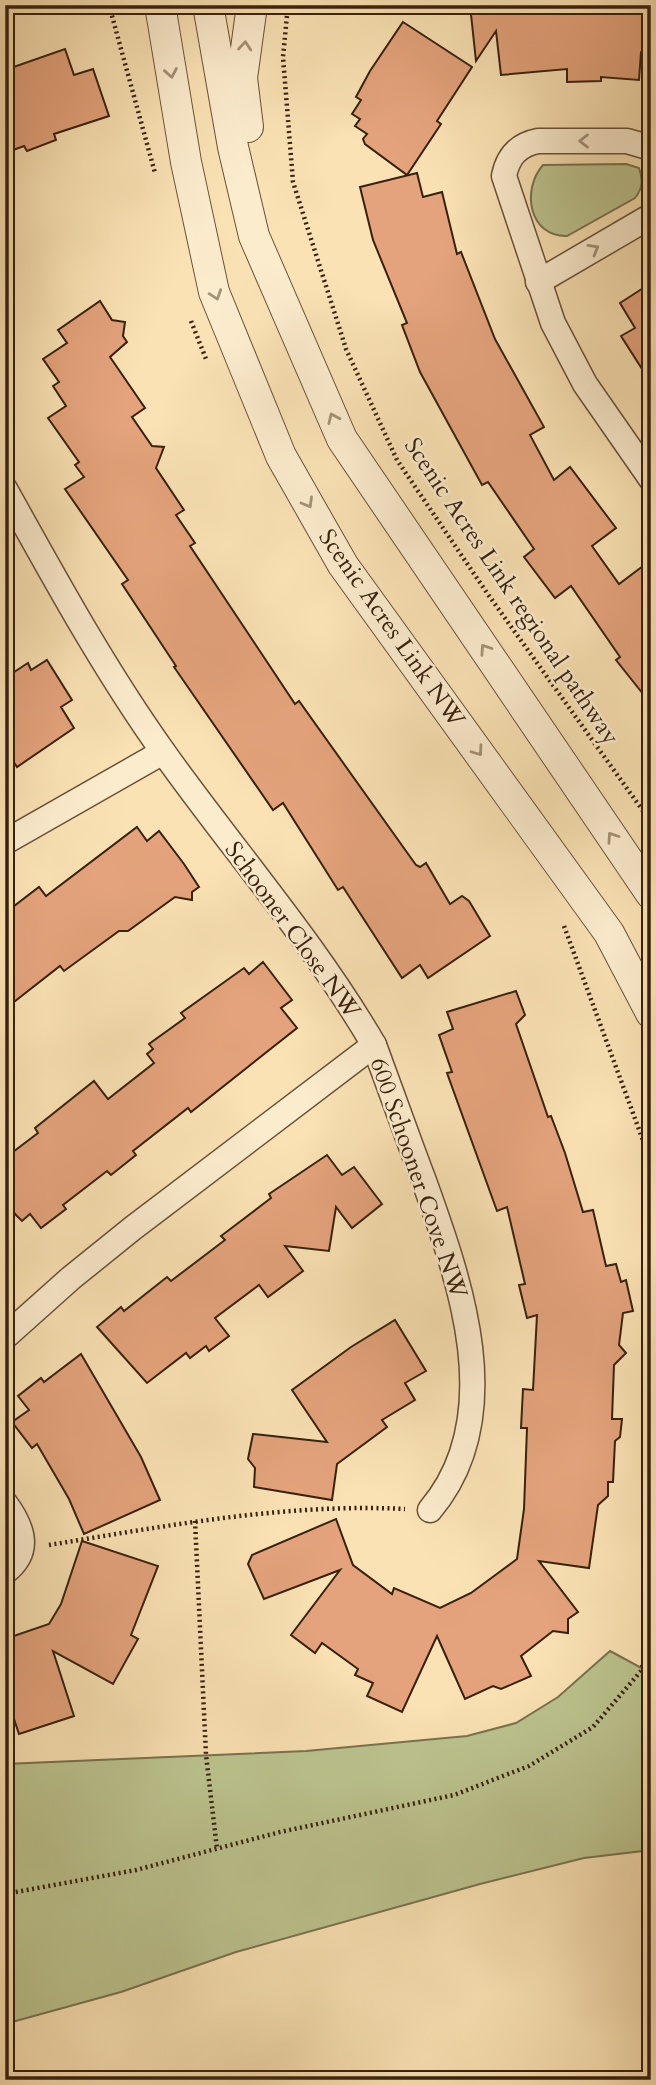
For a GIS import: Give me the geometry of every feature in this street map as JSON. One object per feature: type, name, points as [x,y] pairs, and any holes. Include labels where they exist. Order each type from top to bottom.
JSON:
[{"type":"street","name":"Scenic Acres Link NW","points":[[160,5],[186,162],[214,292],[281,456],[343,565],[609,933],[651,1013]]},
{"type":"street","points":[[208,5],[233,147],[254,236],[342,439],[651,894]]},
{"type":"street","points":[[252,5],[242,78],[253,171],[254,236]]},
{"type":"street","points":[[651,148],[627,141],[528,143],[512,155],[506,164],[505,187],[553,323],[585,384],[651,479]]},
{"type":"street","points":[[538,282],[651,216]]},
{"type":"street","name":"Schooner Close NW","points":[[5,489],[90,643],[163,752],[341,989],[374,1045],[133,1228],[71,1278],[5,1337]]},
{"type":"street","points":[[5,842],[163,752]]},
{"type":"street","name":"600 Schooner Cove NW","points":[[374,1045],[456,1268],[470,1335],[469,1430],[464,1453],[448,1489],[430,1510]]},
{"type":"street","points":[[5,1503],[22,1528],[22,1549],[17,1562],[5,1572]]},
{"type":"path","name":"Scenic Acres Link regional pathway","points":[[288,5],[283,57],[293,182],[346,349],[397,460],[487,593],[651,822]]},
{"type":"path","points":[[22,1549],[195,1521],[370,1507],[430,1510]]},
{"type":"path","points":[[195,1521],[206,1755],[217,1849]]},
{"type":"path","points":[[5,1894],[136,1870],[454,1795],[529,1766],[593,1727],[641,1671],[651,1634]]},
{"type":"green space","points":[[626,164],[639,168],[642,180],[635,198],[567,236],[544,229],[537,221],[532,210],[532,187],[543,165]]},
{"type":"green space","points":[[610,1651],[651,1673],[651,1850],[584,1858],[480,1884],[236,1952],[121,1992],[5,2024],[5,1764],[306,1751],[467,1736],[516,1723],[558,1697]]},
{"type":"building","points":[[470,5],[651,5],[651,50],[641,52],[639,80],[601,77],[601,81],[567,82],[567,69],[501,75],[496,31],[476,61]]},
{"type":"building","points":[[403,22],[472,67],[437,121],[441,124],[407,175],[365,144],[363,139],[367,134],[355,126],[360,119],[352,114],[361,100],[356,97],[370,71]]},
{"type":"building","points":[[65,49],[74,75],[93,69],[109,116],[54,134],[56,140],[27,151],[24,146],[5,153],[5,70]]},
{"type":"building","points":[[417,173],[423,197],[442,192],[457,254],[461,252],[495,339],[544,427],[530,435],[554,480],[570,467],[616,528],[592,546],[619,584],[651,560],[651,704],[616,660],[620,657],[571,586],[555,598],[524,557],[534,549],[488,482],[482,485],[420,372],[402,325],[407,323],[373,240],[360,187]]},
{"type":"building","points":[[651,283],[651,383],[621,336],[635,328],[620,303]]},
{"type":"building","points":[[100,301],[112,320],[125,322],[123,336],[127,342],[110,357],[145,408],[132,417],[152,446],[164,447],[156,468],[184,510],[176,515],[195,543],[190,546],[295,704],[299,701],[416,865],[420,867],[426,863],[450,904],[462,896],[469,901],[490,936],[428,978],[420,965],[402,978],[343,887],[338,890],[283,803],[273,810],[174,667],[176,666],[122,584],[128,580],[65,489],[84,477],[75,465],[79,462],[48,418],[66,406],[53,386],[59,382],[43,359],[67,343],[58,330]]},
{"type":"building","points":[[47,660],[72,700],[61,707],[74,728],[17,767],[5,749],[5,678],[28,663],[31,670]]},
{"type":"building","points":[[137,827],[147,841],[159,831],[184,864],[199,887],[192,892],[192,900],[175,897],[128,931],[119,931],[64,971],[60,966],[5,1009],[5,913],[39,887],[46,896]]},
{"type":"building","points":[[263,962],[292,1000],[281,1008],[297,1028],[191,1112],[188,1108],[133,1151],[136,1155],[111,1175],[107,1171],[63,1205],[66,1209],[41,1228],[30,1214],[22,1221],[5,1202],[5,1158],[38,1133],[35,1128],[94,1081],[108,1099],[154,1063],[147,1054],[153,1049],[149,1044],[185,1018],[181,1013],[244,968],[249,974]]},
{"type":"building","points":[[516,991],[525,1015],[516,1024],[548,1117],[551,1116],[565,1153],[583,1212],[593,1210],[606,1266],[616,1264],[621,1282],[626,1280],[633,1311],[623,1313],[619,1345],[626,1353],[614,1365],[612,1419],[622,1419],[620,1437],[615,1441],[613,1482],[608,1482],[608,1496],[598,1505],[589,1568],[539,1561],[578,1612],[568,1619],[568,1633],[553,1631],[521,1656],[531,1676],[501,1689],[493,1686],[465,1699],[437,1636],[402,1712],[367,1696],[373,1683],[355,1675],[358,1669],[322,1643],[315,1653],[291,1635],[340,1570],[264,1599],[248,1564],[252,1555],[336,1519],[353,1565],[392,1594],[394,1588],[440,1608],[471,1593],[517,1559],[524,1509],[527,1428],[521,1428],[523,1389],[533,1390],[537,1315],[527,1318],[519,1285],[525,1284],[507,1207],[497,1211],[447,1073],[452,1072],[439,1035],[453,1029],[447,1012]]},
{"type":"building","points":[[327,1155],[342,1175],[354,1167],[382,1204],[352,1228],[336,1207],[329,1251],[285,1246],[303,1271],[268,1297],[259,1285],[215,1318],[229,1336],[209,1351],[206,1346],[190,1358],[186,1353],[147,1383],[97,1327],[121,1307],[124,1311],[167,1277],[171,1281],[225,1240],[221,1236],[271,1198],[269,1194]]},
{"type":"building","points":[[395,1320],[426,1371],[405,1383],[415,1400],[382,1420],[387,1427],[337,1464],[332,1500],[254,1487],[255,1468],[248,1459],[253,1434],[327,1442],[292,1390],[351,1347]]},
{"type":"building","points":[[81,1354],[141,1457],[160,1500],[84,1534],[69,1499],[37,1444],[32,1448],[12,1422],[29,1410],[18,1396],[41,1378],[44,1382]]},
{"type":"building","points":[[82,1541],[158,1566],[131,1635],[138,1639],[113,1684],[53,1651],[74,1716],[19,1734],[5,1692],[5,1639],[49,1624],[61,1604]]}]
